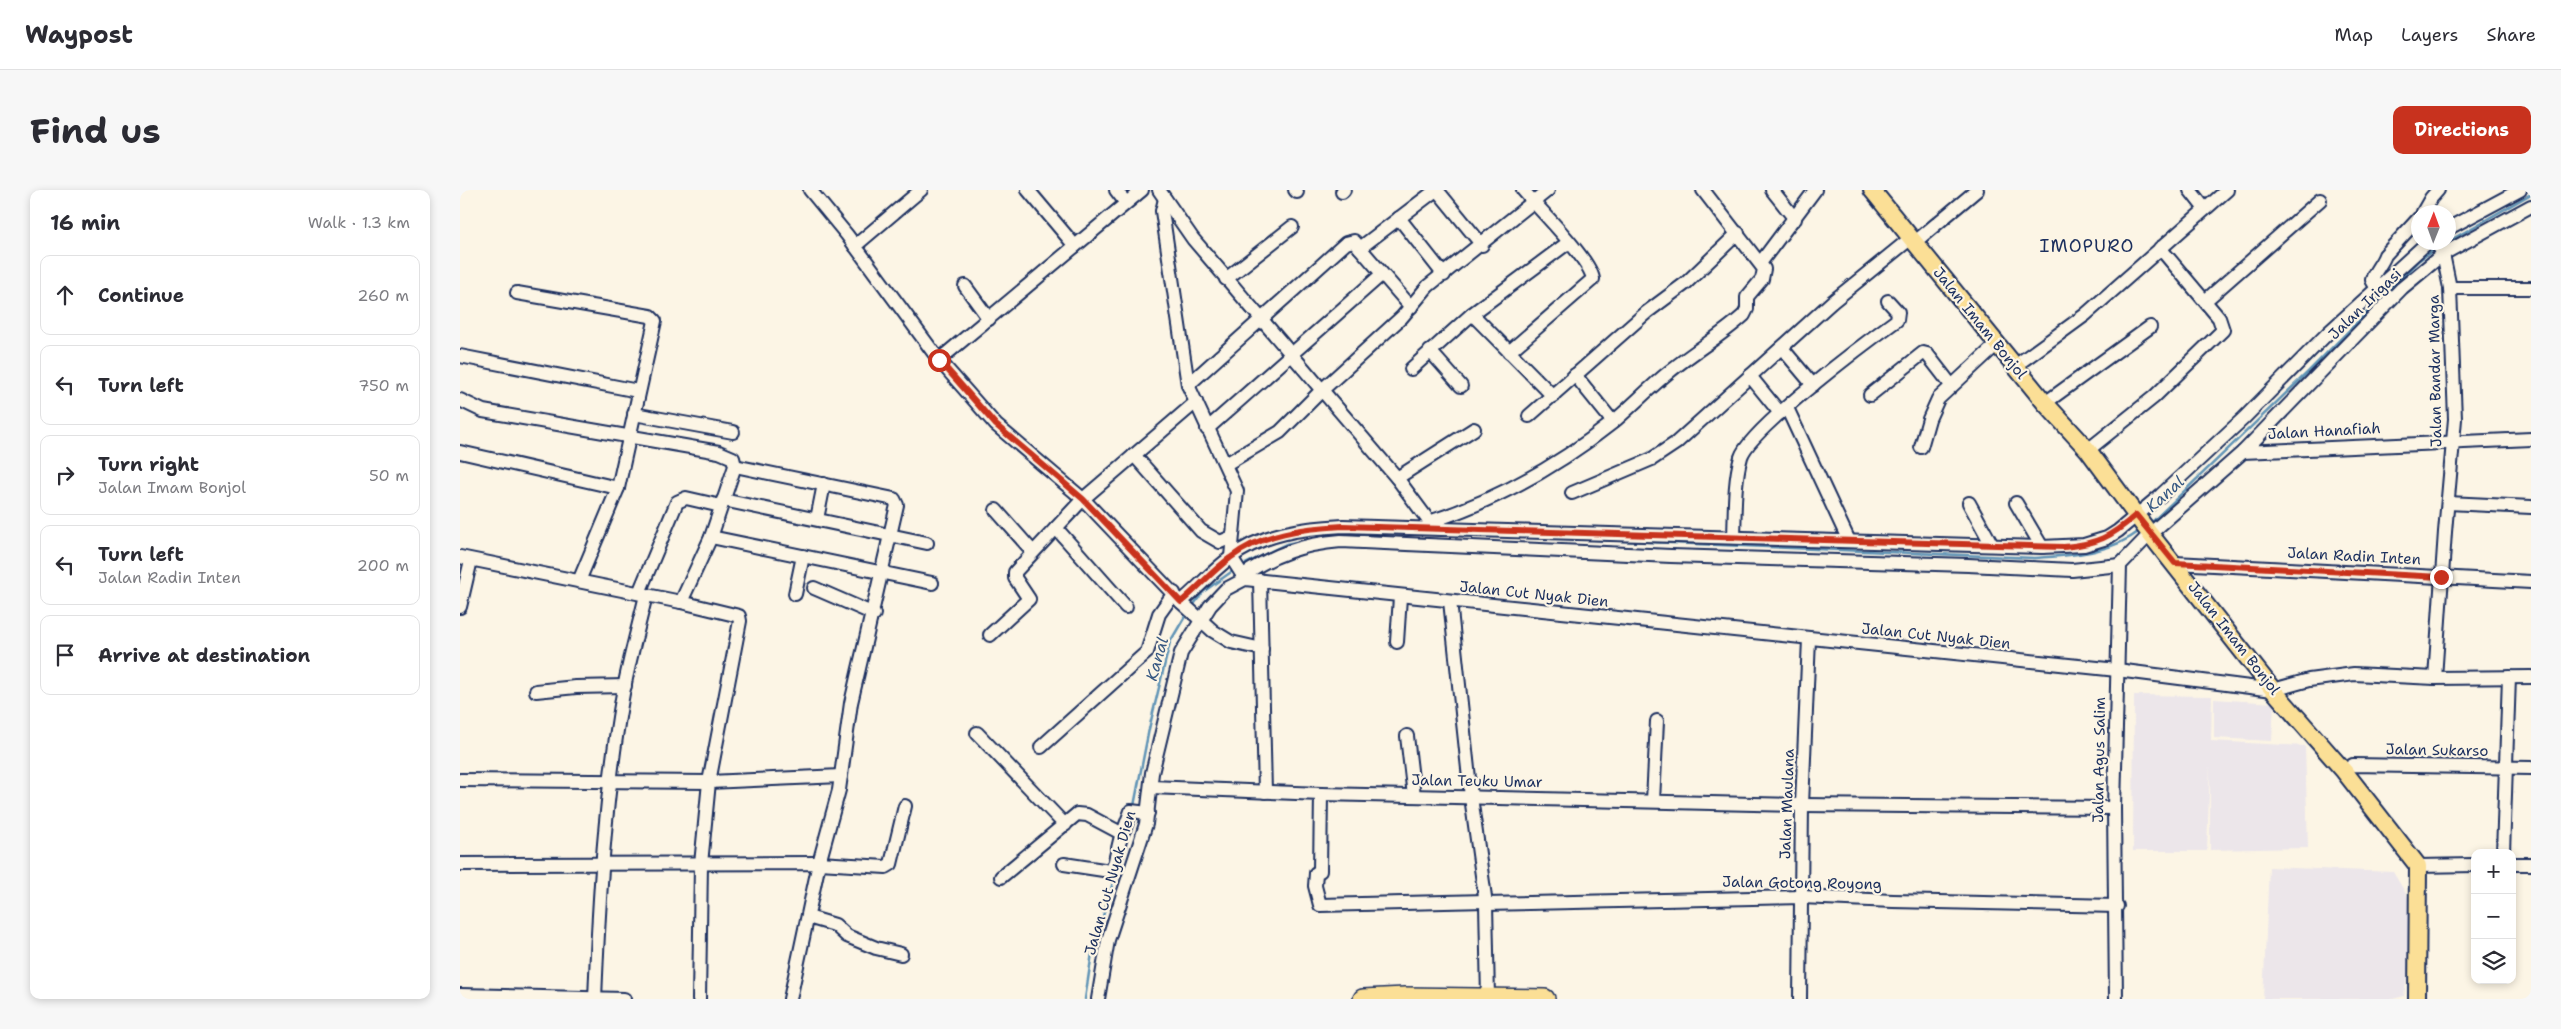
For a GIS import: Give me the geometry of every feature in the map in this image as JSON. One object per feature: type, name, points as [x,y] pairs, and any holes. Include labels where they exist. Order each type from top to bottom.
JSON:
[{"type":"highway","points":[[1363,999],[1545,999]]},
{"type":"main road","name":"Jalan Imam Bonjol","points":[[1872,190],[2045,403],[2088,450],[2150,534],[2175,563],[2273,690],[2344,772],[2418,866]]},
{"type":"main road","points":[[2417,999],[2418,866]]},
{"type":"street","points":[[810,190],[855,246],[939,360],[996,425],[1083,499],[1188,607],[1231,642],[1262,649]]},
{"type":"street","points":[[855,246],[921,190]]},
{"type":"street","points":[[1028,190],[1076,246]]},
{"type":"street","points":[[1116,190],[1126,203]]},
{"type":"street","points":[[939,360],[1142,190]]},
{"type":"street","points":[[1360,248],[1437,190],[1482,245]]},
{"type":"street","points":[[1509,352],[1592,281],[1590,271],[1569,242],[1523,190]]},
{"type":"street","points":[[1226,464],[1280,432],[1411,307],[1424,290],[1548,190]]},
{"type":"street","points":[[1432,525],[1552,465],[1613,422],[1669,372],[1744,314],[1748,309],[1746,297],[1765,273],[1761,262],[1703,190]]},
{"type":"street","points":[[1772,190],[1795,219]]},
{"type":"street","points":[[1761,262],[1815,190]]},
{"type":"street","points":[[1572,493],[1661,453],[1701,422],[1832,302],[1977,190]]},
{"type":"street","points":[[2190,190],[2205,209]]},
{"type":"street","points":[[2015,366],[2085,315],[2227,190]]},
{"type":"street","points":[[2427,205],[2438,190]]},
{"type":"street","points":[[2456,224],[2520,190]]},
{"type":"street","points":[[1162,194],[1226,279],[1262,318],[1291,355],[1397,478],[1432,525]]},
{"type":"street","points":[[1162,194],[1162,210],[1188,384],[1237,491],[1231,558],[1242,576],[1258,565],[1289,550],[1341,541],[1671,556],[2072,570],[2120,565],[2150,534],[2243,452]]},
{"type":"street","points":[[2204,301],[2320,200]]},
{"type":"street","name":"Jalan Irigasi","points":[[2456,241],[2531,206]]},
{"type":"street","points":[[1399,218],[1444,275]]},
{"type":"street","points":[[2376,287],[2372,277],[2383,262],[2385,255],[2411,226]]},
{"type":"street","points":[[1226,279],[1292,227]]},
{"type":"street","points":[[1529,416],[1647,312],[1686,283],[1738,233]]},
{"type":"street","points":[[1188,384],[1346,243],[1354,241],[1381,275],[1411,307]]},
{"type":"street","points":[[1411,369],[1472,314],[1569,242]]},
{"type":"street","points":[[2088,450],[2154,397],[2222,333],[2222,322],[2160,248]]},
{"type":"street","points":[[1041,747],[1147,652],[1159,614],[1188,607],[1231,558],[1269,537],[1318,527],[1432,525],[2042,547],[2084,545],[2107,538],[2137,517],[2161,496],[2244,418],[2376,287],[2419,250]]},
{"type":"street","name":"Jalan Irigasi","points":[[2243,452],[2439,250]]},
{"type":"street","name":"Jalan Bandar Marga","points":[[2435,678],[2441,577],[2455,441],[2450,288],[2440,250]]},
{"type":"street","points":[[1207,429],[1381,275]]},
{"type":"street","points":[[965,286],[989,319]]},
{"type":"street","points":[[2450,288],[2531,288]]},
{"type":"street","points":[[517,292],[652,317],[655,324],[638,391],[618,488],[579,581]]},
{"type":"street","points":[[1734,537],[1740,458],[1743,451],[1783,410],[1897,320],[1898,312],[1888,301]]},
{"type":"street","points":[[1472,314],[1553,396]]},
{"type":"street","points":[[2045,403],[2150,327]]},
{"type":"street","points":[[1921,447],[1938,399],[1997,344]]},
{"type":"street","points":[[1782,348],[1813,385]]},
{"type":"street","points":[[1430,351],[1461,386]]},
{"type":"street","points":[[1870,395],[1924,353],[1927,354],[1951,385]]},
{"type":"street","points":[[460,356],[638,391]]},
{"type":"street","points":[[1575,376],[1613,422]]},
{"type":"street","points":[[1750,376],[1783,410],[1849,541]]},
{"type":"street","points":[[460,400],[483,411],[719,452],[733,458],[735,466],[711,537],[681,602]]},
{"type":"street","points":[[990,635],[1028,601],[1029,596],[1014,574],[1083,499],[1196,402]]},
{"type":"street","points":[[634,414],[733,432]]},
{"type":"street","points":[[1397,478],[1474,429]]},
{"type":"street","name":"Jalan Hanafiah","points":[[2243,452],[2531,439]]},
{"type":"street","points":[[460,452],[618,488]]},
{"type":"street","points":[[1134,455],[1201,531],[1220,542],[1232,538]]},
{"type":"street","points":[[735,466],[896,500],[897,506],[874,614],[851,704],[842,776],[819,863],[790,999]]},
{"type":"street","points":[[817,519],[824,484]]},
{"type":"street","points":[[595,999],[601,864],[625,686],[642,594],[676,502],[686,498],[722,503],[817,519],[927,543]]},
{"type":"street","points":[[1969,503],[1992,545]]},
{"type":"street","points":[[2016,503],[2042,547]]},
{"type":"street","points":[[2448,503],[2531,507]]},
{"type":"street","points":[[996,510],[1034,552]]},
{"type":"street","points":[[1056,528],[1126,607]]},
{"type":"street","points":[[711,537],[932,583]]},
{"type":"street","points":[[795,594],[802,556]]},
{"type":"street","points":[[460,607],[466,558],[681,602],[736,615],[740,618],[709,782],[701,864],[699,999]]},
{"type":"street","name":"Jalan Radin Inten","points":[[2175,563],[2531,582]]},
{"type":"street","name":"Jalan Agus Salim","points":[[2116,999],[2117,906],[2114,808],[2120,565]]},
{"type":"street","name":"Jalan Cut Nyak Dien","points":[[1098,999],[1108,940],[1147,813],[1152,773],[1181,653],[1188,607],[1226,589],[1242,576],[1260,580],[1400,597],[2117,670],[2273,690]]},
{"type":"street","points":[[1260,580],[1265,792]]},
{"type":"street","points":[[814,588],[874,614]]},
{"type":"street","points":[[1398,642],[1400,597]]},
{"type":"street","points":[[1450,601],[1471,797],[1486,903],[1488,998]]},
{"type":"street","name":"Jalan Maulana","points":[[1800,999],[1802,805],[1809,639]]},
{"type":"street","points":[[2273,690],[2310,680],[2354,674],[2435,678],[2531,677]]},
{"type":"street","points":[[2503,849],[2509,676]]},
{"type":"street","points":[[536,691],[576,686],[625,686]]},
{"type":"street","points":[[1653,800],[1657,721]]},
{"type":"street","points":[[977,733],[1065,825]]},
{"type":"street","points":[[1407,736],[1414,796]]},
{"type":"street","name":"Jalan Sukarso","points":[[2344,772],[2353,765],[2531,768]]},
{"type":"street","points":[[460,780],[709,782],[842,776]]},
{"type":"street","name":"Jalan Teuku Umar","points":[[1151,787],[1321,794],[1653,800],[1802,805],[2114,808]]},
{"type":"street","name":"Jalan Gotong Royong","points":[[1321,794],[1320,871],[1316,873],[1315,886],[1320,905],[1801,896],[1893,901],[2117,906]]},
{"type":"street","points":[[460,864],[819,863],[889,866],[905,806]]},
{"type":"street","points":[[1064,864],[1110,871],[1114,865],[1122,832],[1132,812],[1147,813]]},
{"type":"street","points":[[1001,876],[1077,814],[1083,814],[1116,831],[1122,832]]},
{"type":"street","points":[[2516,864],[2531,864]]},
{"type":"street","points":[[2418,866],[2471,865]]},
{"type":"street","points":[[808,917],[835,925],[847,936],[876,948],[901,954]]},
{"type":"street","points":[[460,995],[624,999]]},
{"type":"shaded area","points":[[2134,695],[2212,696],[2211,741],[2305,746],[2308,848],[2210,850],[2210,766],[2207,851],[2133,851]]},
{"type":"shaded area","points":[[2214,699],[2274,703],[2272,741],[2214,738]]},
{"type":"shaded area","points":[[2269,867],[2393,872],[2408,897],[2408,969],[2404,996],[2393,999],[2263,999]]},
{"type":"waterway","name":"Kanal","points":[[2456,237],[2531,194]]},
{"type":"waterway","name":"Kanal","points":[[2150,524],[2307,373],[2418,261],[2434,250]]},
{"type":"waterway","name":"Kanal","points":[[1575,539],[2035,558],[2104,549],[2129,538],[2141,530]]},
{"type":"waterway","name":"Kanal","points":[[1241,566],[1286,544],[1335,534],[1405,534]]},
{"type":"waterway","name":"Kanal","points":[[1192,607],[1203,592],[1234,570]]},
{"type":"waterway","name":"Kanal","points":[[1134,806],[1149,729],[1170,642],[1187,613]]},
{"type":"waterway","name":"Kanal","points":[[1085,999],[1092,953],[1116,872]]},
{"type":"district","name":"IMOPURO","points":[[2087,246]]},
{"type":"route","points":[[939,360],[996,425],[1083,499],[1181,602],[1231,557],[1254,544],[1269,537],[1290,532],[1318,527],[1343,526],[2064,547],[2084,545],[2107,538],[2136,515],[2175,563],[2441,577]]}]
